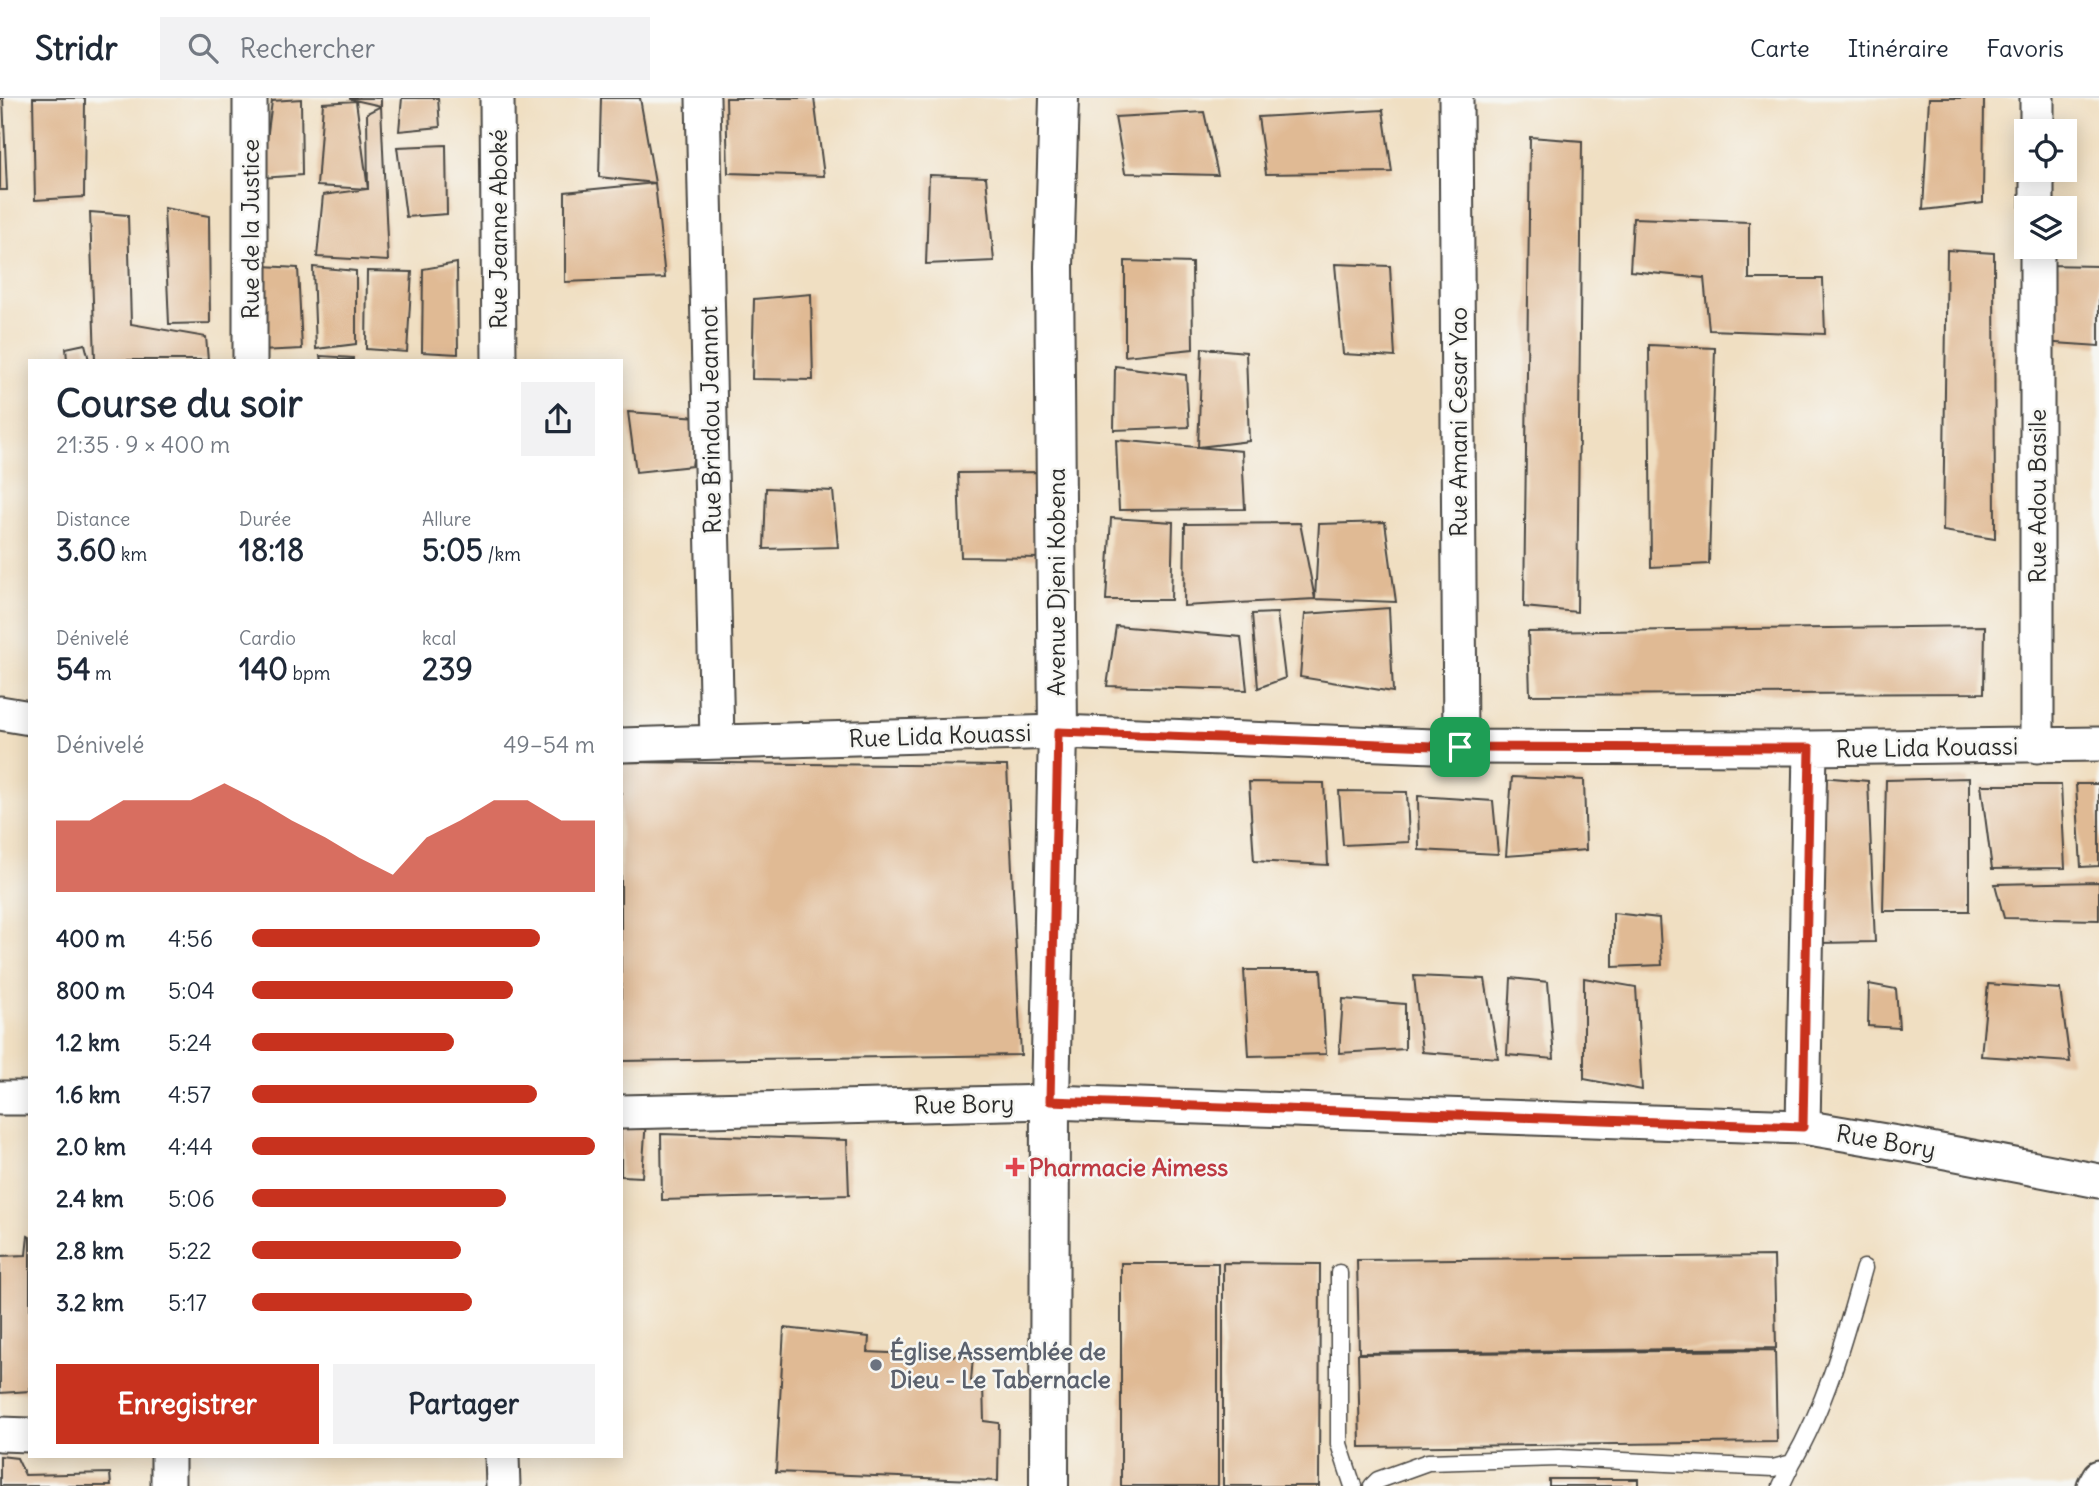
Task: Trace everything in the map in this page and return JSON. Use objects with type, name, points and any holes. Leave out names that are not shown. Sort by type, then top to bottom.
[{"type":"street","name":"Rue de la Justice","points":[[250,98],[250,359]]},
{"type":"street","name":"Rue Jeanne Aboké","points":[[497,98],[499,359]]},
{"type":"street","name":"Rue Brindou Jeannot","points":[[703,98],[717,742]]},
{"type":"street","name":"Avenue Djeni Kobena","points":[[1048,1486],[1050,1101],[1058,732],[1054,266],[1059,98]]},
{"type":"street","name":"Rue Amani Cesar Yao","points":[[1456,98],[1460,747]]},
{"type":"street","points":[[2036,98],[2036,119]]},
{"type":"street","name":"Rue Adou Basile","points":[[2036,259],[2036,746]]},
{"type":"street","points":[[0,713],[28,718]]},
{"type":"street","name":"Rue Lida Kouassi","points":[[623,745],[1058,732],[1460,747],[1810,748],[2099,744]]},
{"type":"street","points":[[1803,1127],[1810,748]]},
{"type":"street","points":[[0,1098],[28,1098]]},
{"type":"street","name":"Rue Bory","points":[[623,1112],[1050,1101],[1803,1127],[2099,1181]]},
{"type":"street","points":[[0,1434],[28,1435]]},
{"type":"street","points":[[168,1458],[168,1486]]},
{"type":"street","points":[[502,1458],[503,1486]]},
{"type":"street","points":[[2095,1486],[2099,1477]]},
{"type":"lane","points":[[1781,1486],[1804,1441],[1840,1353],[1864,1268]]},
{"type":"lane","points":[[1339,1273],[1339,1444],[1353,1486]]},
{"type":"lane","points":[[1372,1486],[1378,1480],[1428,1462],[1559,1458],[1773,1468],[1792,1463]]},
{"type":"building","points":[[0,98],[3,98],[7,190],[0,190]]},
{"type":"building","points":[[33,98],[85,98],[84,197],[35,200]]},
{"type":"building","points":[[381,98],[381,106],[350,99]]},
{"type":"building","points":[[402,98],[438,98],[440,127],[399,131]]},
{"type":"building","points":[[601,98],[640,98],[655,183],[599,177]]},
{"type":"building","points":[[726,98],[814,98],[824,176],[728,173]]},
{"type":"building","points":[[1929,98],[1984,98],[1983,203],[1923,210]]},
{"type":"building","points":[[301,99],[302,175],[262,178],[272,101]]},
{"type":"building","points":[[356,101],[368,189],[317,186],[323,103]]},
{"type":"building","points":[[381,106],[388,261],[317,257],[323,195],[368,189],[367,113]]},
{"type":"building","points":[[1383,110],[1392,172],[1266,174],[1258,117]]},
{"type":"building","points":[[1204,112],[1218,175],[1125,173],[1115,117]]},
{"type":"building","points":[[1530,137],[1582,141],[1577,612],[1524,607]]},
{"type":"building","points":[[446,145],[447,214],[406,217],[397,147]]},
{"type":"building","points":[[929,175],[986,177],[994,261],[926,264]]},
{"type":"building","points":[[655,183],[665,278],[565,282],[565,192]]},
{"type":"building","points":[[164,208],[209,216],[210,323],[169,324]]},
{"type":"building","points":[[90,212],[128,215],[131,324],[206,337],[208,359],[95,359]]},
{"type":"building","points":[[1633,218],[1749,222],[1749,279],[1823,279],[1825,334],[1709,330],[1704,278],[1630,271]]},
{"type":"building","points":[[1947,250],[1994,253],[1995,539],[1943,531]]},
{"type":"building","points":[[1125,261],[1192,263],[1193,349],[1125,356]]},
{"type":"building","points":[[457,263],[458,354],[422,352],[423,269]]},
{"type":"building","points":[[1335,264],[1390,266],[1395,357],[1343,354]]},
{"type":"building","points":[[2042,265],[2099,266],[2099,346],[2041,342]]},
{"type":"building","points":[[263,266],[298,268],[302,349],[260,351]]},
{"type":"building","points":[[313,267],[356,271],[356,344],[316,349]]},
{"type":"building","points":[[367,271],[412,272],[407,352],[366,349]]},
{"type":"building","points":[[811,294],[813,380],[752,379],[754,299]]},
{"type":"building","points":[[85,344],[89,359],[67,359],[66,348]]},
{"type":"building","points":[[1649,345],[1715,348],[1709,564],[1651,567]]},
{"type":"building","points":[[1202,348],[1246,352],[1249,441],[1198,447]]},
{"type":"building","points":[[320,356],[353,358],[353,359],[321,359]]},
{"type":"building","points":[[1115,366],[1186,375],[1189,427],[1114,430]]},
{"type":"building","points":[[628,412],[699,417],[692,466],[636,472]]},
{"type":"building","points":[[1116,440],[1242,451],[1245,509],[1119,510]]},
{"type":"building","points":[[1039,472],[1043,558],[961,557],[958,473]]},
{"type":"building","points":[[766,488],[833,491],[838,547],[764,549]]},
{"type":"building","points":[[1111,518],[1173,522],[1171,600],[1106,600]]},
{"type":"building","points":[[1385,522],[1396,602],[1315,599],[1319,524]]},
{"type":"building","points":[[1300,523],[1315,599],[1184,606],[1185,524]]},
{"type":"building","points":[[1389,608],[1393,692],[1300,677],[1305,614]]},
{"type":"building","points":[[1277,613],[1285,678],[1258,688],[1252,614]]},
{"type":"building","points":[[1116,626],[1241,637],[1247,690],[1107,686]]},
{"type":"building","points":[[1985,626],[1984,693],[1530,695],[1528,632]]},
{"type":"building","points":[[623,762],[1007,766],[1021,1055],[623,1061]]},
{"type":"building","points":[[1512,777],[1584,780],[1586,850],[1506,856]]},
{"type":"building","points":[[1820,777],[1868,781],[1875,942],[1818,943]]},
{"type":"building","points":[[1969,778],[1969,911],[1883,911],[1886,780]]},
{"type":"building","points":[[1249,782],[1324,783],[1328,865],[1254,861]]},
{"type":"building","points":[[2076,784],[2099,784],[2099,866],[2081,867]]},
{"type":"building","points":[[1981,785],[2061,785],[2065,868],[1992,869]]},
{"type":"building","points":[[1339,791],[1407,792],[1409,842],[1343,845]]},
{"type":"building","points":[[1418,796],[1493,801],[1498,854],[1419,850]]},
{"type":"building","points":[[2099,882],[2099,920],[2004,918],[1995,884]]},
{"type":"building","points":[[1613,913],[1659,918],[1662,965],[1613,967]]},
{"type":"building","points":[[1244,970],[1321,970],[1326,1054],[1249,1056]]},
{"type":"building","points":[[1414,976],[1485,979],[1498,1058],[1422,1052]]},
{"type":"building","points":[[1511,978],[1548,982],[1554,1059],[1507,1055]]},
{"type":"building","points":[[1584,978],[1636,987],[1642,1090],[1584,1079]]},
{"type":"building","points":[[1869,984],[1896,989],[1899,1028],[1868,1026]]},
{"type":"building","points":[[1988,984],[2060,989],[2070,1062],[1981,1056]]},
{"type":"building","points":[[1343,999],[1405,1004],[1405,1049],[1339,1053]]},
{"type":"building","points":[[623,1119],[646,1119],[642,1177],[623,1176]]},
{"type":"building","points":[[661,1134],[847,1140],[849,1195],[662,1200]]},
{"type":"building","points":[[28,1236],[28,1391],[0,1393],[0,1256],[26,1255]]},
{"type":"building","points":[[1774,1256],[1776,1348],[1359,1353],[1357,1260]]},
{"type":"building","points":[[1121,1263],[1218,1263],[1218,1486],[1121,1486]]},
{"type":"building","points":[[1223,1263],[1320,1264],[1319,1486],[1223,1486]]},
{"type":"building","points":[[784,1328],[869,1337],[868,1352],[973,1357],[971,1381],[983,1384],[984,1421],[999,1423],[998,1481],[776,1472]]},
{"type":"building","points":[[1775,1350],[1777,1442],[1360,1447],[1358,1354]]},
{"type":"building","points":[[0,1456],[17,1458],[25,1475],[110,1473],[111,1486],[0,1486]]},
{"type":"building","points":[[1549,1479],[1638,1479],[1638,1486],[1549,1486]]},
{"type":"place","name":"Pharmacie Aimess","points":[[1015,1167]]},
{"type":"place","name":"Église Assemblée de Dieu - Le Tabernacle","points":[[876,1365]]},
{"type":"route","points":[[1058,732],[1460,747],[1810,748],[1803,1127],[1050,1101],[1058,732]]}]
